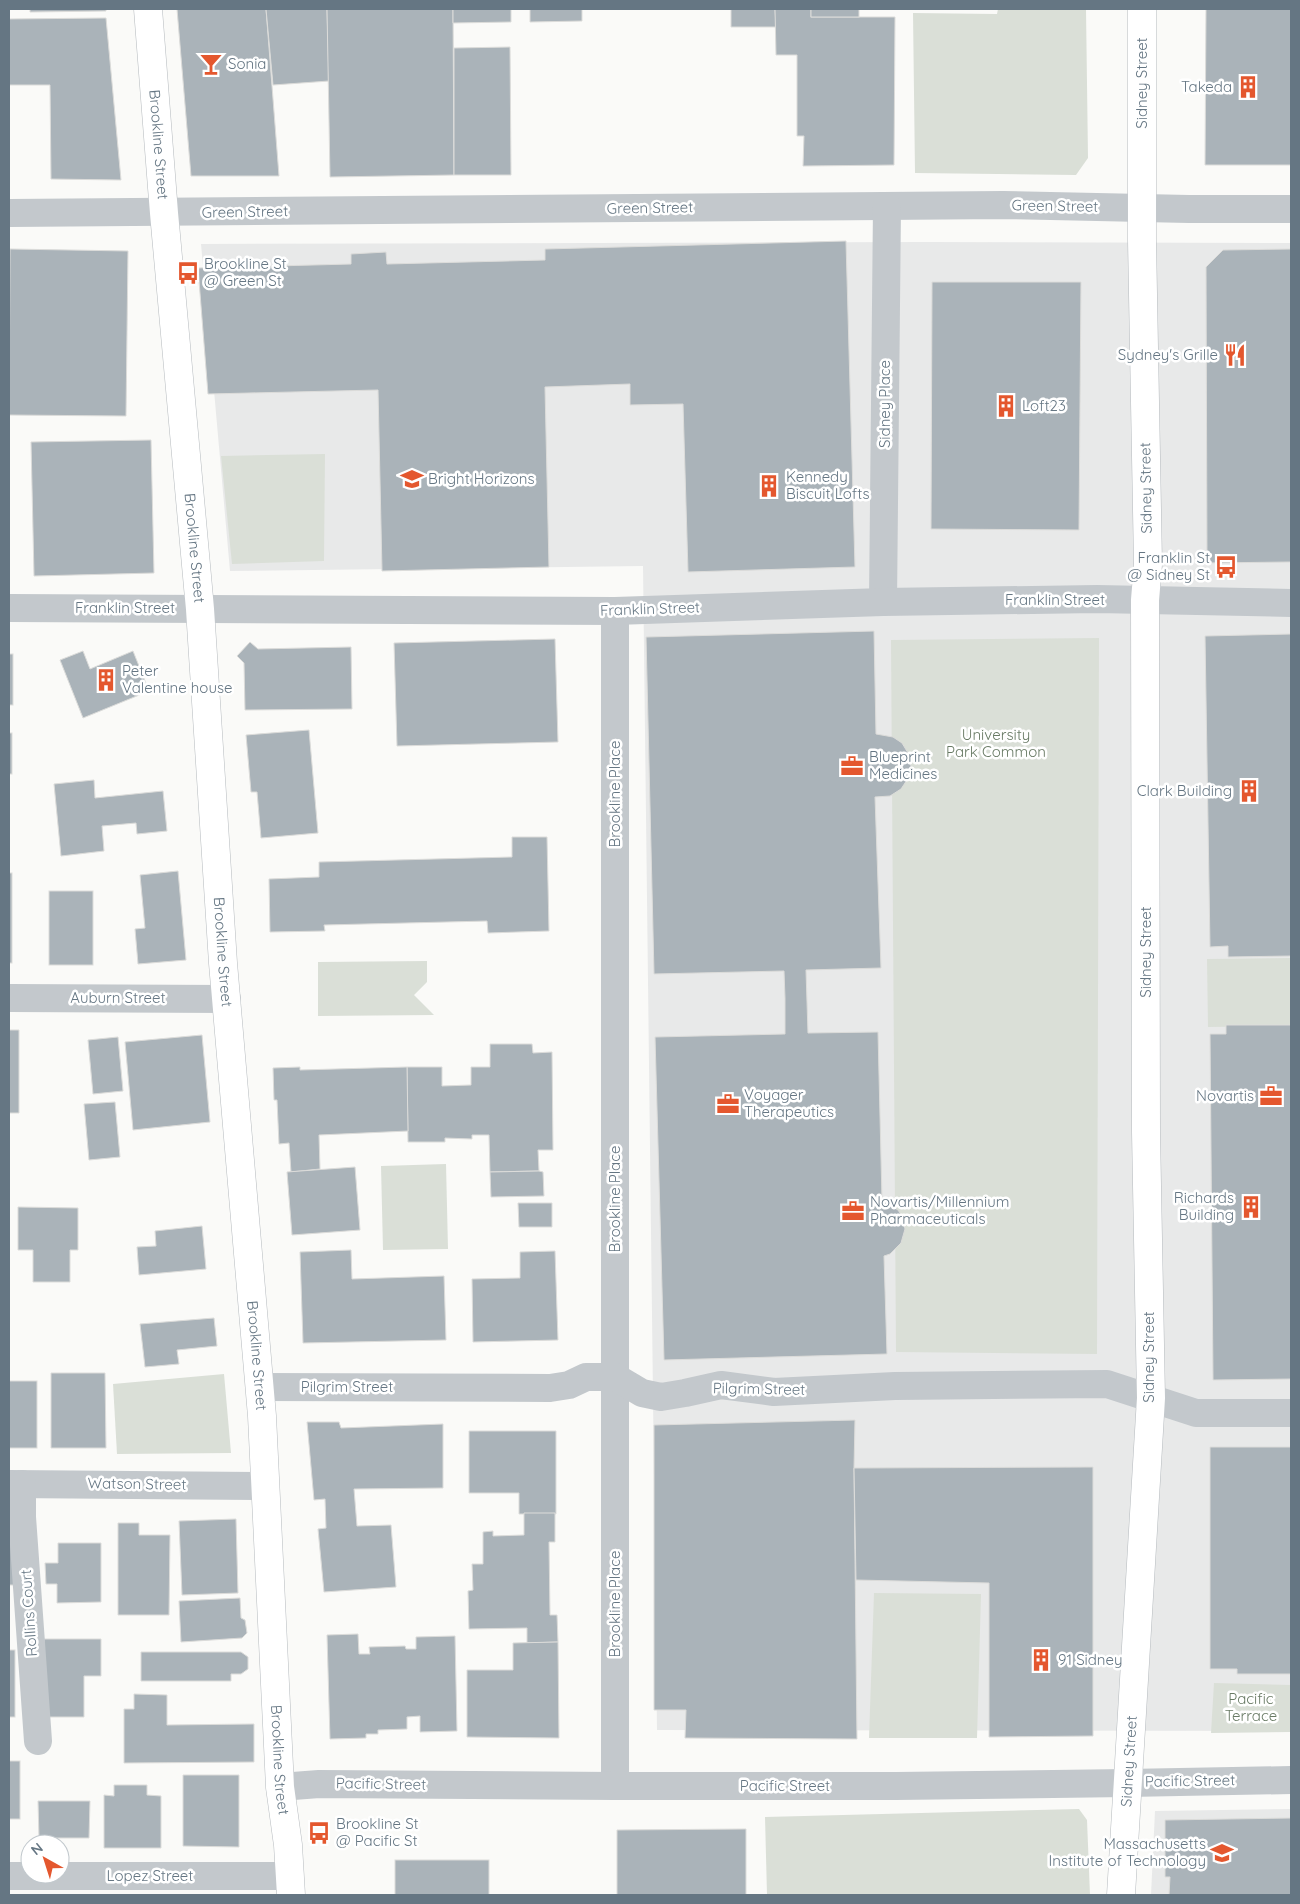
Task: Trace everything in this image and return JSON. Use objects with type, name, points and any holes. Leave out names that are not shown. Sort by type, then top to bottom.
[{"type":"main road","name":"Brookline Street","points":[[148,9],[164,213],[200,609],[223,962],[260,1387],[280,1787],[291,1886]]},
{"type":"main road","name":"Sidney Street","points":[[1120,1895],[1150,1398],[1146,1132],[1145,600],[1148,564],[1142,207],[1142,9]]},
{"type":"street","name":"Green Street","points":[[9,213],[1003,205],[1291,209]]},
{"type":"street","name":"Sidney Place","points":[[883,602],[886,206]]},
{"type":"street","name":"Franklin Street","points":[[9,608],[615,611],[883,602],[1145,600],[1291,603]]},
{"type":"street","name":"Brookline Place","points":[[615,611],[615,1786]]},
{"type":"street","name":"Auburn Street","points":[[9,998],[227,999]]},
{"type":"street","name":"Pilgrim Street","points":[[260,1387],[550,1388],[569,1385],[586,1377],[615,1377],[642,1393],[661,1396],[685,1394],[721,1385],[774,1392],[895,1386],[1107,1384],[1196,1413],[1291,1413]]},
{"type":"street","name":"Watson Street","points":[[15,1484],[265,1486]]},
{"type":"street","name":"Rollins Court","points":[[15,1484],[22,1517],[38,1741]]},
{"type":"street","name":"Pacific Street","points":[[280,1787],[320,1784],[896,1786],[1291,1780]]},
{"type":"street","name":"Lopez Street","points":[[9,1876],[291,1886]]},
{"type":"shaded area","points":[[1291,243],[1291,1731],[657,1730],[643,566],[230,571],[201,244]]},
{"type":"shaded area","name":"Massachusetts Institute of Technology","points":[[1291,1809],[1291,1895],[1151,1895],[1155,1811]]},
{"type":"green space","points":[[998,9],[1086,9],[1088,158],[1076,175],[915,173],[913,13],[997,14]]},
{"type":"green space","points":[[325,454],[324,561],[232,564],[221,456]]},
{"type":"green space","name":"University Park Common","points":[[1099,638],[1097,1354],[896,1352],[891,640]]},
{"type":"green space","points":[[1291,958],[1291,1026],[1208,1027],[1207,959]]},
{"type":"green space","points":[[427,961],[427,982],[414,995],[434,1015],[318,1016],[318,962]]},
{"type":"green space","points":[[446,1164],[448,1249],[383,1250],[381,1166]]},
{"type":"green space","points":[[224,1374],[231,1453],[117,1454],[113,1384]]},
{"type":"green space","points":[[874,1593],[981,1594],[977,1738],[869,1738]]},
{"type":"green space","name":"Pacific Terrace","points":[[1214,1683],[1291,1685],[1291,1732],[1211,1733]]},
{"type":"green space","points":[[1079,1809],[1087,1820],[1090,1895],[767,1895],[765,1817]]},
{"type":"building","points":[[30,9],[106,9],[106,11],[30,12]]},
{"type":"building","points":[[177,9],[266,9],[279,176],[191,176]]},
{"type":"building","points":[[266,9],[327,9],[329,81],[273,85]]},
{"type":"building","points":[[327,9],[453,9],[454,175],[330,177]]},
{"type":"building","points":[[453,9],[511,9],[511,22],[453,23]]},
{"type":"building","points":[[530,9],[582,9],[582,21],[530,22]]},
{"type":"building","points":[[731,9],[775,9],[776,27],[731,27]]},
{"type":"building","points":[[775,9],[811,9],[811,17],[895,17],[894,165],[803,166],[804,136],[797,136],[797,55],[776,55]]},
{"type":"building","points":[[811,9],[859,9],[859,17],[811,17]]},
{"type":"building","name":"Takeda","points":[[1206,9],[1291,9],[1291,165],[1205,165]]},
{"type":"building","points":[[106,18],[121,180],[51,179],[50,85],[9,85],[9,19]]},
{"type":"building","points":[[510,47],[511,175],[454,175],[454,48]]},
{"type":"building","name":"Kennedy Biscuit Lofts","points":[[846,241],[855,567],[688,572],[683,404],[630,405],[630,384],[545,387],[549,567],[382,571],[378,390],[208,394],[198,268],[351,264],[351,254],[386,252],[387,264],[545,260],[545,249]]},
{"type":"building","points":[[10,249],[128,251],[126,416],[9,415]]},
{"type":"building","points":[[1291,249],[1291,562],[1207,563],[1206,267],[1223,250]]},
{"type":"building","name":"Loft23","points":[[932,282],[1081,282],[1079,530],[931,529]]},
{"type":"building","points":[[151,440],[154,573],[34,576],[31,442]]},
{"type":"building","points":[[874,631],[876,734],[893,737],[902,743],[908,753],[911,766],[909,777],[901,789],[890,796],[875,797],[881,968],[806,970],[808,1033],[878,1032],[882,1200],[898,1210],[902,1216],[905,1229],[901,1243],[890,1254],[884,1256],[887,1354],[664,1360],[655,1037],[785,1034],[785,998],[784,971],[654,974],[646,637]]},
{"type":"building","name":"Clark Building","points":[[1291,634],[1291,956],[1228,957],[1228,946],[1210,947],[1205,636]]},
{"type":"building","points":[[555,639],[558,742],[397,746],[394,643]]},
{"type":"building","points":[[250,642],[258,649],[351,647],[352,709],[245,710],[244,663],[237,656]]},
{"type":"building","name":"Peter Valentine house","points":[[83,651],[90,669],[133,651],[149,691],[83,718],[60,660]]},
{"type":"building","points":[[9,654],[13,654],[13,705],[9,705]]},
{"type":"building","points":[[309,730],[318,833],[261,838],[257,792],[251,792],[246,735]]},
{"type":"building","points":[[9,733],[12,733],[12,774],[9,774]]},
{"type":"building","points":[[94,780],[95,798],[163,791],[167,831],[137,834],[136,823],[102,826],[104,851],[61,856],[54,784]]},
{"type":"building","points":[[512,837],[547,837],[549,931],[488,933],[487,921],[324,925],[325,931],[270,932],[269,879],[319,877],[319,862],[512,857]]},
{"type":"building","points":[[178,871],[186,960],[138,964],[135,929],[145,928],[140,875]]},
{"type":"building","points":[[9,873],[12,873],[12,963],[9,963]]},
{"type":"building","points":[[49,891],[93,891],[93,965],[49,965]]},
{"type":"building","name":"Richards Building","points":[[1226,1025],[1291,1025],[1291,1379],[1213,1380],[1210,1034],[1226,1034]]},
{"type":"building","points":[[9,1030],[19,1030],[19,1113],[9,1113]]},
{"type":"building","points":[[202,1035],[210,1122],[133,1130],[125,1042]]},
{"type":"building","points":[[118,1037],[123,1091],[93,1094],[88,1040]]},
{"type":"building","points":[[490,1044],[532,1044],[533,1053],[552,1052],[553,1150],[538,1150],[539,1171],[490,1172],[489,1135],[472,1135],[472,1139],[445,1138],[445,1142],[408,1142],[407,1067],[442,1067],[442,1086],[471,1085],[471,1067],[490,1067]]},
{"type":"building","points":[[300,1067],[300,1070],[407,1067],[408,1131],[319,1135],[320,1169],[291,1172],[289,1143],[279,1144],[277,1100],[274,1100],[273,1068]]},
{"type":"building","points":[[115,1102],[120,1157],[89,1160],[84,1104]]},
{"type":"building","points":[[355,1167],[360,1230],[292,1235],[287,1172]]},
{"type":"building","points":[[490,1172],[543,1172],[544,1196],[491,1197]]},
{"type":"building","points":[[518,1203],[552,1203],[552,1227],[519,1227]]},
{"type":"building","points":[[18,1207],[78,1208],[78,1250],[70,1250],[70,1282],[33,1282],[33,1250],[18,1250]]},
{"type":"building","points":[[202,1226],[206,1269],[139,1275],[137,1247],[156,1246],[155,1231]]},
{"type":"building","points":[[351,1250],[352,1279],[444,1276],[446,1340],[303,1343],[300,1252]]},
{"type":"building","points":[[555,1251],[558,1340],[473,1342],[472,1279],[520,1278],[520,1252]]},
{"type":"building","points":[[214,1318],[217,1346],[177,1350],[179,1364],[145,1367],[140,1324]]},
{"type":"building","points":[[51,1373],[105,1373],[106,1448],[51,1448]]},
{"type":"building","points":[[9,1381],[37,1381],[37,1448],[9,1448]]},
{"type":"building","points":[[855,1420],[857,1739],[685,1738],[686,1710],[654,1710],[654,1425]]},
{"type":"building","points":[[307,1422],[339,1422],[341,1428],[443,1424],[443,1488],[354,1489],[357,1526],[391,1525],[396,1587],[324,1592],[318,1529],[326,1528],[325,1499],[314,1500]]},
{"type":"building","points":[[469,1431],[556,1431],[556,1514],[519,1514],[519,1493],[469,1493]]},
{"type":"building","points":[[1210,1447],[1291,1447],[1291,1674],[1237,1674],[1237,1669],[1210,1669]]},
{"type":"building","name":"91 Sidney","points":[[1093,1467],[1093,1736],[989,1737],[989,1583],[856,1580],[854,1468]]},
{"type":"building","points":[[524,1513],[555,1513],[555,1542],[549,1542],[550,1615],[557,1615],[558,1642],[527,1643],[527,1628],[469,1629],[468,1591],[473,1590],[472,1564],[483,1564],[483,1532],[493,1531],[493,1536],[524,1535]]},
{"type":"building","points":[[236,1519],[238,1593],[182,1595],[179,1521]]},
{"type":"building","points":[[118,1523],[139,1523],[139,1535],[170,1535],[169,1615],[118,1615]]},
{"type":"building","points":[[9,1537],[19,1537],[19,1585],[9,1585]]},
{"type":"building","points":[[58,1543],[101,1543],[101,1602],[57,1603],[57,1584],[46,1584],[45,1563],[58,1563]]},
{"type":"building","points":[[240,1598],[241,1618],[245,1620],[247,1633],[242,1638],[181,1642],[179,1601]]},
{"type":"building","points":[[358,1634],[359,1654],[370,1654],[369,1647],[405,1646],[406,1649],[416,1649],[416,1637],[455,1636],[457,1731],[420,1732],[420,1716],[407,1717],[407,1729],[378,1730],[378,1734],[366,1734],[366,1738],[330,1739],[327,1635]]},
{"type":"building","points":[[44,1639],[101,1639],[101,1676],[84,1676],[84,1717],[44,1717]]},
{"type":"building","points":[[558,1642],[559,1738],[467,1737],[467,1670],[513,1670],[513,1643]]},
{"type":"building","points":[[9,1650],[15,1650],[15,1717],[9,1717]]},
{"type":"building","points":[[141,1652],[241,1652],[248,1657],[248,1669],[241,1674],[231,1674],[231,1681],[141,1681]]},
{"type":"building","points":[[134,1694],[167,1695],[167,1725],[254,1724],[254,1762],[124,1763],[124,1709],[134,1709]]},
{"type":"building","points":[[9,1761],[20,1761],[20,1819],[9,1819]]},
{"type":"building","points":[[183,1775],[239,1775],[239,1847],[183,1846]]},
{"type":"building","points":[[114,1785],[147,1785],[147,1795],[161,1796],[161,1848],[104,1848],[104,1795],[114,1796]]},
{"type":"building","points":[[38,1801],[90,1801],[89,1838],[70,1838],[70,1834],[39,1834]]},
{"type":"building","name":"Massachusetts Institute of Technology","points":[[1291,1818],[1291,1895],[1169,1895],[1170,1877],[1165,1877],[1165,1820]]},
{"type":"building","points":[[746,1829],[746,1895],[617,1895],[617,1830]]},
{"type":"building","points":[[395,1860],[489,1860],[489,1895],[395,1895]]},
{"type":"place","name":"Sonia","points":[[211,64]]},
{"type":"place","name":"Takeda","points":[[1248,87]]},
{"type":"place","name":"Brookline St @ Green St","points":[[188,273]]},
{"type":"place","name":"Sydney's Grille","points":[[1235,355]]},
{"type":"place","name":"Loft23","points":[[1006,406]]},
{"type":"place","name":"Bright Horizons","points":[[412,479]]},
{"type":"place","name":"Kennedy Biscuit Lofts","points":[[769,486]]},
{"type":"place","name":"Franklin St @ Sidney St","points":[[1226,567]]},
{"type":"place","name":"Peter Valentine house","points":[[106,680]]},
{"type":"place","name":"Blueprint Medicines","points":[[852,766]]},
{"type":"place","name":"Clark Building","points":[[1249,791]]},
{"type":"place","name":"Novartis","points":[[1271,1096]]},
{"type":"place","name":"Voyager Therapeutics","points":[[728,1104]]},
{"type":"place","name":"Richards Building","points":[[1251,1207]]},
{"type":"place","name":"Novartis/Millennium Pharmaceuticals","points":[[853,1211]]},
{"type":"place","name":"91 Sidney","points":[[1041,1660]]},
{"type":"place","name":"Brookline St @ Pacific St","points":[[319,1833]]},
{"type":"place","name":"Massachusetts Institute of Technology","points":[[1222,1853]]}]
